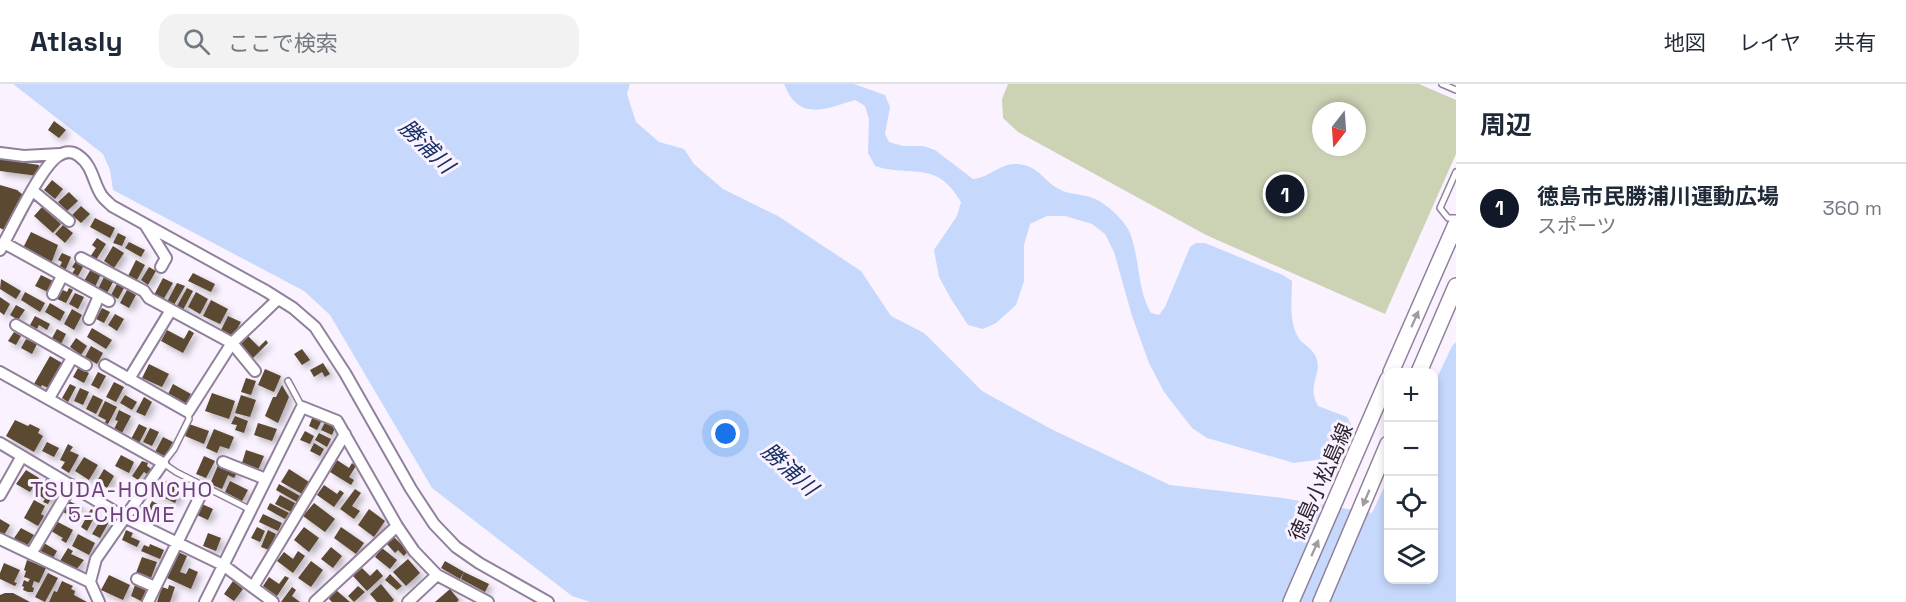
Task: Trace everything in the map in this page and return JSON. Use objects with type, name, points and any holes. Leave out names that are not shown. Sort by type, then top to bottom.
[{"type":"main road","points":[[1393,368],[1456,224]]},
{"type":"main road","points":[[1421,368],[1456,286]]},
{"type":"main road","name":"徳島小松島線","points":[[1291,602],[1384,390]]},
{"type":"main road","points":[[1321,602],[1384,456]]},
{"type":"street","points":[[0,153],[24,156],[69,152],[77,154],[85,161],[102,196],[112,206],[278,299],[315,327],[345,373],[411,489],[434,524],[456,547],[478,563],[548,602]]},
{"type":"street","points":[[60,154],[33,191],[2,247],[104,299],[88,320]]},
{"type":"street","points":[[33,191],[69,221]]},
{"type":"street","points":[[146,225],[166,258],[161,267]]},
{"type":"street","points":[[81,258],[144,291],[149,298],[232,343],[255,371]]},
{"type":"street","points":[[53,294],[62,276]]},
{"type":"street","points":[[105,365],[188,412],[232,343],[278,299]]},
{"type":"street","points":[[129,379],[171,310]]},
{"type":"street","points":[[16,325],[86,365]]},
{"type":"street","points":[[49,398],[72,358]]},
{"type":"street","points":[[0,372],[163,463],[96,560],[90,582],[99,602]]},
{"type":"street","points":[[205,602],[302,407],[337,421],[397,526],[414,551],[437,575],[480,600]]},
{"type":"street","points":[[253,586],[345,434]]},
{"type":"street","points":[[0,443],[124,517],[223,566],[273,602]]},
{"type":"street","points":[[0,495],[22,456]]},
{"type":"street","points":[[223,462],[266,479]]},
{"type":"street","points":[[31,554],[72,485]]},
{"type":"street","points":[[148,602],[204,486]]},
{"type":"street","points":[[315,602],[397,526]]},
{"type":"street","points":[[0,539],[90,582]]},
{"type":"street","points":[[408,602],[437,575]]},
{"type":"street","points":[[137,579],[155,587]]},
{"type":"lane","points":[[1442,84],[1456,90]]},
{"type":"lane","points":[[1456,172],[1440,208],[1448,218],[1456,218]]},
{"type":"lane","points":[[288,381],[302,407]]},
{"type":"lane","points":[[188,412],[189,419],[174,449],[163,463],[251,510]]},
{"type":"green space","points":[[1008,84],[1419,84],[1456,100],[1456,154],[1385,314],[1206,235],[1018,132],[1003,118],[1002,99]]},
{"type":"water","name":"勝浦川","points":[[13,84],[630,84],[627,94],[636,122],[659,142],[684,149],[694,164],[723,189],[778,216],[861,271],[891,316],[924,333],[982,391],[1053,430],[1170,485],[1283,498],[1372,513],[1384,488],[1384,584],[1438,584],[1438,376],[1456,342],[1456,602],[590,602],[572,596],[432,488],[330,315],[304,291],[113,190],[110,170],[103,154]]},
{"type":"water","points":[[784,84],[854,84],[885,95],[890,107],[885,134],[889,142],[903,146],[923,146],[935,150],[973,179],[1010,164],[1024,165],[1035,170],[1062,191],[1090,197],[1101,202],[1118,217],[1130,233],[1143,294],[1151,313],[1159,315],[1165,307],[1190,247],[1196,243],[1205,243],[1283,275],[1292,281],[1292,311],[1296,333],[1315,354],[1318,363],[1314,386],[1315,399],[1318,406],[1347,417],[1352,426],[1346,445],[1324,459],[1294,463],[1207,438],[1192,428],[1164,392],[1149,363],[1132,316],[1114,252],[1105,234],[1092,224],[1065,216],[1047,216],[1030,224],[1024,245],[1024,281],[1016,305],[996,323],[983,329],[968,325],[939,277],[934,250],[957,216],[961,202],[952,189],[942,180],[923,172],[875,166],[868,153],[869,119],[865,106],[855,100],[823,109],[805,108],[797,104],[790,96]]},
{"type":"building","points":[[54,121],[66,130],[59,138],[48,130]]},
{"type":"building","points":[[0,159],[39,165],[38,176],[0,171]]},
{"type":"building","points":[[52,180],[63,189],[55,199],[44,190]]},
{"type":"building","points":[[0,185],[17,190],[23,195],[4,230],[0,228]]},
{"type":"building","points":[[69,192],[78,201],[67,211],[58,202]]},
{"type":"building","points":[[81,206],[90,214],[81,223],[72,215]]},
{"type":"building","points":[[42,207],[61,224],[53,233],[34,216]]},
{"type":"building","points":[[95,218],[115,228],[110,238],[90,227]]},
{"type":"building","points":[[63,225],[73,233],[65,243],[55,234]]},
{"type":"building","points":[[31,232],[58,245],[51,264],[23,248]]},
{"type":"building","points":[[118,233],[126,237],[122,246],[113,243]]},
{"type":"building","points":[[97,238],[106,244],[96,260],[90,257],[96,248],[92,245]]},
{"type":"building","points":[[129,242],[145,250],[141,257],[125,248]]},
{"type":"building","points":[[113,246],[124,253],[114,268],[104,261]]},
{"type":"building","points":[[62,253],[71,257],[65,271],[59,268],[62,262],[58,260]]},
{"type":"building","points":[[136,260],[145,265],[137,280],[128,276]]},
{"type":"building","points":[[76,261],[84,265],[77,278],[71,275]]},
{"type":"building","points":[[149,267],[156,271],[148,285],[141,280]]},
{"type":"building","points":[[91,269],[101,274],[95,287],[84,281]]},
{"type":"building","points":[[193,273],[215,284],[211,292],[188,281]]},
{"type":"building","points":[[41,275],[53,281],[48,292],[35,286]]},
{"type":"building","points":[[104,277],[113,282],[107,293],[98,289]]},
{"type":"building","points":[[163,278],[173,283],[163,300],[154,295]]},
{"type":"building","points":[[1,279],[21,291],[16,299],[0,289]]},
{"type":"building","points":[[177,283],[185,286],[174,305],[167,302]]},
{"type":"building","points":[[117,284],[124,288],[118,299],[111,295]]},
{"type":"building","points":[[69,288],[73,290],[66,303],[57,299],[63,290],[67,292]]},
{"type":"building","points":[[187,288],[193,291],[183,310],[177,306]]},
{"type":"building","points":[[127,290],[136,295],[129,308],[120,303]]},
{"type":"building","points":[[25,292],[45,303],[40,312],[21,300]]},
{"type":"building","points":[[196,292],[208,299],[200,314],[188,307]]},
{"type":"building","points":[[75,293],[84,297],[78,309],[69,304]]},
{"type":"building","points":[[0,297],[10,304],[4,315],[0,312]]},
{"type":"building","points":[[211,300],[228,309],[220,324],[203,316]]},
{"type":"building","points":[[50,303],[65,312],[60,321],[45,312]]},
{"type":"building","points":[[16,305],[25,310],[18,320],[10,315]]},
{"type":"building","points":[[102,308],[110,312],[104,323],[96,319]]},
{"type":"building","points":[[72,309],[82,315],[74,330],[64,324]]},
{"type":"building","points":[[115,314],[124,319],[117,331],[108,325]]},
{"type":"building","points":[[35,316],[50,324],[47,330],[39,325],[37,329],[30,325]]},
{"type":"building","points":[[228,316],[241,322],[233,336],[221,330]]},
{"type":"building","points":[[92,328],[112,340],[106,349],[87,337]]},
{"type":"building","points":[[57,329],[66,334],[61,344],[51,340]]},
{"type":"building","points":[[167,330],[184,339],[189,330],[194,333],[183,353],[161,341]]},
{"type":"building","points":[[14,332],[21,336],[16,345],[8,341]]},
{"type":"building","points":[[248,336],[259,347],[266,340],[268,343],[253,358],[240,345]]},
{"type":"building","points":[[76,338],[87,346],[81,355],[70,347]]},
{"type":"building","points":[[26,339],[37,344],[32,354],[21,348]]},
{"type":"building","points":[[91,346],[103,353],[97,364],[85,357]]},
{"type":"building","points":[[302,349],[310,360],[302,365],[294,354]]},
{"type":"building","points":[[50,356],[62,363],[48,388],[42,385],[41,387],[34,384]]},
{"type":"building","points":[[323,363],[330,374],[325,377],[322,372],[314,377],[310,370]]},
{"type":"building","points":[[149,364],[169,374],[162,387],[142,378]]},
{"type":"building","points":[[78,368],[89,373],[84,383],[73,377]]},
{"type":"building","points":[[265,369],[281,376],[274,392],[258,385]]},
{"type":"building","points":[[98,372],[106,376],[99,389],[91,385]]},
{"type":"building","points":[[246,378],[256,381],[251,395],[241,392]]},
{"type":"building","points":[[114,382],[124,387],[116,402],[106,397]]},
{"type":"building","points":[[70,384],[76,387],[68,402],[62,398]]},
{"type":"building","points":[[173,384],[191,394],[186,404],[168,394]]},
{"type":"building","points":[[282,385],[289,397],[278,423],[265,416],[273,397],[276,397]]},
{"type":"building","points":[[80,388],[89,392],[83,405],[74,401]]},
{"type":"building","points":[[212,393],[235,401],[229,419],[205,411]]},
{"type":"building","points":[[93,395],[103,400],[96,414],[86,409]]},
{"type":"building","points":[[125,395],[137,402],[132,410],[120,403]]},
{"type":"building","points":[[241,395],[256,400],[250,417],[235,413]]},
{"type":"building","points":[[144,397],[152,402],[145,416],[136,412]]},
{"type":"building","points":[[105,401],[117,407],[108,424],[105,423],[106,420],[98,416]]},
{"type":"building","points":[[119,410],[131,416],[122,433],[114,429],[118,421],[115,420]]},
{"type":"building","points":[[235,416],[248,421],[244,433],[235,430],[237,425],[231,424]]},
{"type":"building","points":[[313,416],[322,420],[317,430],[309,426]]},
{"type":"building","points":[[15,420],[40,429],[38,433],[43,436],[34,452],[6,436]]},
{"type":"building","points":[[325,422],[335,428],[332,435],[321,430]]},
{"type":"building","points":[[258,423],[277,429],[272,441],[254,435]]},
{"type":"building","points":[[139,424],[147,428],[139,443],[131,439]]},
{"type":"building","points":[[189,424],[209,431],[204,444],[185,436]]},
{"type":"building","points":[[150,428],[159,432],[152,446],[143,442]]},
{"type":"building","points":[[214,429],[234,437],[229,449],[220,446],[217,453],[206,448]]},
{"type":"building","points":[[305,431],[314,436],[310,444],[300,440]]},
{"type":"building","points":[[319,433],[331,439],[327,447],[315,440]]},
{"type":"building","points":[[163,437],[173,442],[165,456],[155,452]]},
{"type":"building","points":[[47,442],[59,448],[54,457],[42,451]]},
{"type":"building","points":[[314,443],[324,449],[320,456],[310,451]]},
{"type":"building","points":[[68,444],[73,447],[70,451],[79,455],[69,473],[61,468],[65,462],[60,460]]},
{"type":"building","points":[[246,450],[264,456],[258,470],[242,463]]},
{"type":"building","points":[[121,455],[134,462],[129,473],[115,466]]},
{"type":"building","points":[[204,456],[215,461],[206,478],[196,474]]},
{"type":"building","points":[[84,457],[98,465],[89,480],[75,471]]},
{"type":"building","points":[[337,460],[349,468],[352,463],[356,466],[349,477],[354,480],[351,485],[330,472]]},
{"type":"building","points":[[142,461],[148,463],[147,466],[151,469],[147,474],[144,472],[138,480],[132,476]]},
{"type":"building","points":[[219,463],[238,471],[234,478],[228,475],[222,489],[210,484]]},
{"type":"building","points":[[104,469],[114,476],[107,488],[97,481]]},
{"type":"building","points":[[289,469],[309,482],[302,494],[281,482]]},
{"type":"building","points":[[26,470],[39,478],[30,492],[16,484]]},
{"type":"building","points":[[159,478],[182,489],[175,503],[152,492]]},
{"type":"building","points":[[46,479],[58,486],[48,504],[43,502],[45,499],[37,494]]},
{"type":"building","points":[[230,481],[248,490],[242,501],[225,492]]},
{"type":"building","points":[[279,484],[300,496],[297,502],[276,490]]},
{"type":"building","points":[[324,485],[337,494],[340,490],[344,493],[334,507],[317,495]]},
{"type":"building","points":[[355,489],[361,493],[352,506],[360,511],[354,519],[340,509]]},
{"type":"building","points":[[280,495],[295,503],[291,512],[275,504]]},
{"type":"building","points":[[34,500],[45,506],[41,514],[44,516],[38,526],[24,518]]},
{"type":"building","points":[[67,500],[83,508],[77,519],[61,511]]},
{"type":"building","points":[[152,501],[161,506],[153,523],[136,515],[140,506],[148,509]]},
{"type":"building","points":[[270,503],[289,513],[285,519],[267,509]]},
{"type":"building","points":[[314,503],[335,519],[325,532],[303,516]]},
{"type":"building","points":[[202,504],[213,509],[208,520],[197,515]]},
{"type":"building","points":[[91,509],[97,512],[87,531],[81,527]]},
{"type":"building","points":[[369,509],[385,521],[374,537],[358,525]]},
{"type":"building","points":[[263,514],[282,523],[278,531],[259,522]]},
{"type":"building","points":[[103,516],[110,520],[100,538],[92,534]]},
{"type":"building","points":[[0,519],[10,525],[3,537],[0,536]]},
{"type":"building","points":[[56,521],[73,530],[66,543],[61,540],[63,538],[51,531]]},
{"type":"building","points":[[257,527],[265,531],[260,542],[251,538]]},
{"type":"building","points":[[304,527],[319,538],[309,552],[294,540]]},
{"type":"building","points":[[341,527],[364,543],[356,554],[334,538]]},
{"type":"building","points":[[21,528],[34,535],[27,546],[21,542],[19,545],[12,541]]},
{"type":"building","points":[[126,530],[133,533],[131,537],[140,541],[137,547],[122,540]]},
{"type":"building","points":[[268,530],[276,534],[269,550],[261,547]]},
{"type":"building","points":[[208,533],[221,538],[216,551],[203,546]]},
{"type":"building","points":[[78,534],[95,543],[89,555],[72,546]]},
{"type":"building","points":[[393,536],[408,551],[404,556],[398,550],[395,553],[386,543]]},
{"type":"building","points":[[44,543],[57,551],[53,558],[39,550]]},
{"type":"building","points":[[150,544],[164,550],[160,559],[141,551],[144,545],[149,547]]},
{"type":"building","points":[[331,547],[342,556],[333,568],[321,559]]},
{"type":"building","points":[[68,548],[73,551],[71,554],[84,560],[76,570],[60,561]]},
{"type":"building","points":[[382,548],[397,560],[390,569],[375,557]]},
{"type":"building","points":[[298,551],[305,556],[293,573],[277,561],[284,552],[293,559]]},
{"type":"building","points":[[178,552],[187,556],[180,572],[186,574],[189,568],[198,572],[191,589],[167,578]]},
{"type":"building","points":[[142,557],[157,562],[151,578],[136,573]]},
{"type":"building","points":[[408,559],[420,573],[406,586],[393,572]]},
{"type":"building","points":[[27,560],[46,568],[39,583],[34,581],[33,592],[23,590],[22,586],[24,580],[28,582],[30,579],[24,577]]},
{"type":"building","points":[[311,561],[323,570],[311,587],[298,578]]},
{"type":"building","points":[[445,561],[464,572],[460,579],[441,568]]},
{"type":"building","points":[[4,563],[20,570],[14,582],[17,583],[15,586],[0,579]]},
{"type":"building","points":[[362,568],[370,576],[377,569],[383,576],[367,591],[353,576]]},
{"type":"building","points":[[464,572],[489,584],[485,592],[461,579]]},
{"type":"building","points":[[48,573],[58,578],[45,602],[35,597]]},
{"type":"building","points":[[390,574],[402,586],[397,590],[385,580]]},
{"type":"building","points":[[109,575],[130,585],[123,600],[101,590]]},
{"type":"building","points":[[285,576],[289,578],[277,596],[263,586],[269,577],[279,584]]},
{"type":"building","points":[[62,581],[73,586],[71,589],[75,591],[74,595],[87,602],[49,602]]},
{"type":"building","points":[[233,581],[243,589],[234,601],[224,594]]},
{"type":"building","points":[[381,584],[394,600],[392,602],[377,602],[370,594]]},
{"type":"building","points":[[135,585],[146,590],[141,601],[131,596]]},
{"type":"building","points":[[169,585],[175,587],[170,602],[157,602],[162,587],[168,589]]},
{"type":"building","points":[[358,586],[365,592],[354,602],[348,596]]},
{"type":"building","points":[[292,587],[296,590],[292,596],[300,602],[281,602]]},
{"type":"building","points":[[450,589],[459,600],[457,602],[435,602]]},
{"type":"building","points":[[336,590],[350,602],[332,602],[329,599]]},
{"type":"building","points":[[13,593],[30,602],[0,602],[0,595]]},
{"type":"place","name":"徳島市民勝浦川運動広場","points":[[1285,194]]},
{"type":"district","name":"TSUDA-HONCHO 5-CHOME","points":[[122,502]]}]
